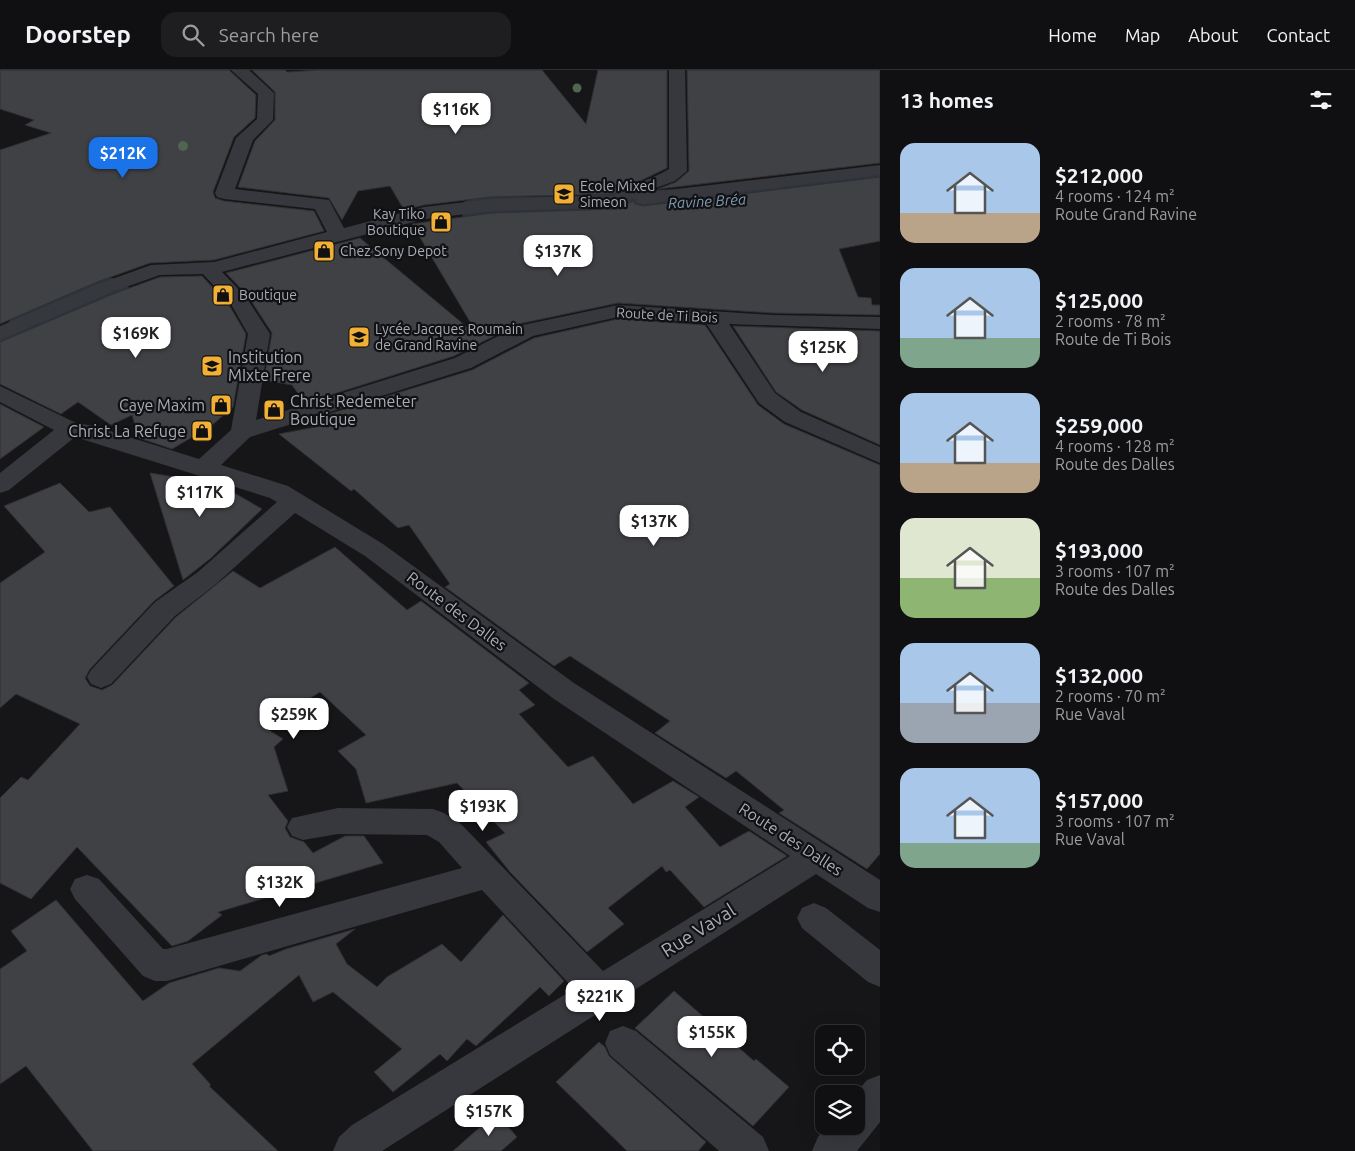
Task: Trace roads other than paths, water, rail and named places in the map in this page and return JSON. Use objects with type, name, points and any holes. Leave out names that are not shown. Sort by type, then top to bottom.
[{"type":"street","points":[[239,70],[266,93],[265,120],[245,138],[224,193],[322,204],[338,236]]},
{"type":"street","points":[[618,201],[635,189],[669,177],[678,171],[676,70]]},
{"type":"street","points":[[0,334],[105,288],[158,269],[214,268],[424,213],[491,205],[618,201],[880,170]]},
{"type":"street","points":[[206,467],[242,432],[259,334],[239,301],[213,275],[211,271],[214,268]]},
{"type":"street","name":"Route de Ti Bois","points":[[242,432],[463,363],[526,331],[618,311],[773,321],[880,323]]},
{"type":"street","points":[[713,317],[767,398],[793,417],[880,456]]},
{"type":"street","name":"Route des Dalles","points":[[0,393],[70,429],[86,431],[206,467],[279,492],[294,500],[374,550],[564,691],[880,898]]},
{"type":"street","points":[[0,485],[70,429]]},
{"type":"street","points":[[101,677],[165,609],[207,578],[294,500]]},
{"type":"street","points":[[303,827],[338,821],[432,822],[450,833],[600,992]]},
{"type":"street","name":"Rue Vaval","points":[[353,1151],[366,1139],[817,856]]},
{"type":"street","points":[[87,889],[155,964],[167,965],[489,874]]},
{"type":"street","points":[[814,918],[880,971]]},
{"type":"street","points":[[624,1044],[749,1151]]},
{"type":"street","points":[[865,1111],[880,1093]]},
{"type":"street","points":[[832,1151],[845,1135]]},
{"type":"waterway","name":"Ravine Bréa","points":[[480,210],[576,209],[629,203],[732,202],[880,179]]},
{"type":"waterway","name":"Ravine Bréa","points":[[0,369],[35,320],[108,291]]},
{"type":"place","name":"Ecole Mixed Simeon","points":[[564,194]]},
{"type":"place","name":"Kay Tiko Boutique","points":[[441,222]]},
{"type":"place","name":"Chez Sony Depot","points":[[324,251]]},
{"type":"place","name":"Boutique","points":[[223,295]]},
{"type":"place","name":"Lycée Jacques Roumain de Grand Ravine","points":[[359,337]]},
{"type":"place","name":"Institution MIxte Frere","points":[[212,366]]},
{"type":"place","name":"Caye Maxim","points":[[221,405]]},
{"type":"place","name":"Christ Redemeter Boutique","points":[[274,410]]},
{"type":"place","name":"Christ La Refuge","points":[[202,431]]}]
